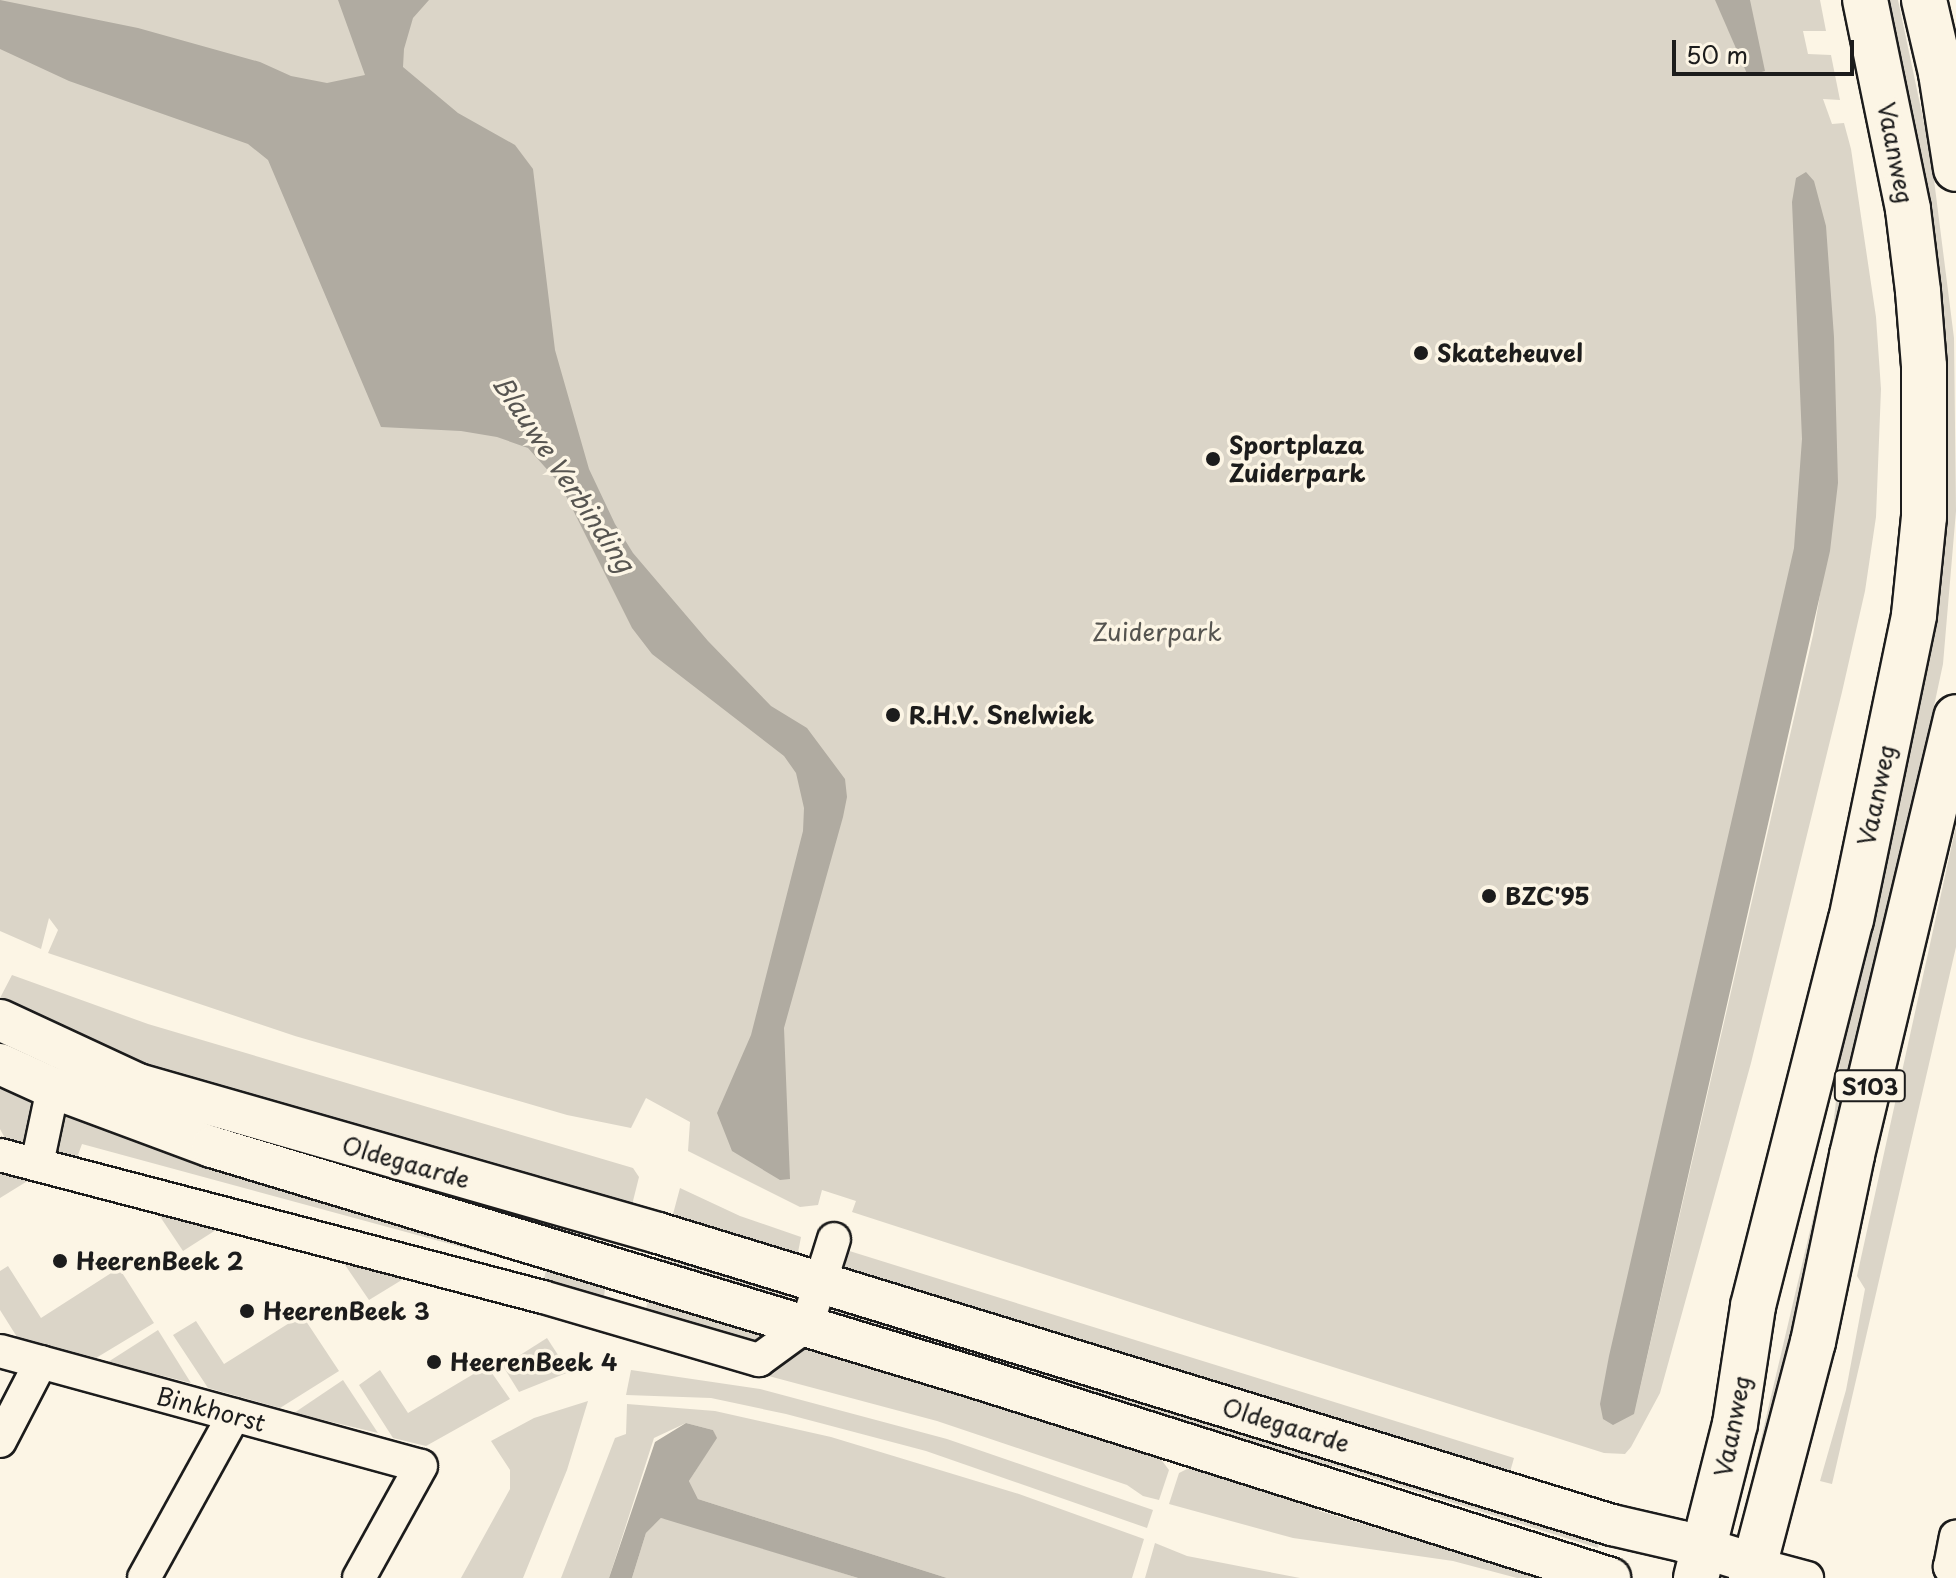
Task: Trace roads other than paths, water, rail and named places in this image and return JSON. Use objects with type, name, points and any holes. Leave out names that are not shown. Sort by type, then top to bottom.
[{"type":"highway","name":"Vaanweg","points":[[1694,1556],[1710,1421],[1753,1306],[1851,920],[1914,615],[1924,517],[1924,366],[1908,209],[1865,0]]},
{"type":"highway","points":[[1924,0],[1941,73],[1956,169]]},
{"type":"highway","name":"S103","points":[[1753,1571],[1813,1342],[1852,1155],[1956,717]]},
{"type":"main road","name":"Oldegaarde","points":[[0,1020],[138,1084],[819,1282],[1583,1516],[1694,1556],[1753,1571]]},
{"type":"main road","name":"Oldegaarde","points":[[0,1064],[53,1088],[212,1147],[807,1325],[1610,1578]]},
{"type":"street","points":[[37,1164],[53,1088]]},
{"type":"street","points":[[0,1155],[584,1308],[759,1360],[807,1325],[834,1239]]},
{"type":"street","name":"Binkhorst","points":[[0,1351],[421,1466],[359,1578]]},
{"type":"street","points":[[0,1441],[41,1362]]},
{"type":"street","points":[[144,1578],[234,1415]]},
{"type":"street","points":[[1753,1571],[1807,1578]]},
{"type":"water","name":"Blauwe Verbinding","points":[[0,0],[138,28],[260,62],[291,76],[327,83],[365,75],[338,0],[429,0],[413,18],[404,49],[403,67],[458,113],[515,145],[533,169],[555,350],[589,469],[615,524],[633,553],[708,641],[771,706],[807,728],[845,779],[847,797],[843,817],[784,1028],[790,1179],[780,1180],[732,1151],[717,1113],[751,1035],[803,831],[804,808],[796,773],[784,756],[652,654],[632,628],[560,484],[528,448],[497,437],[461,431],[381,427],[268,160],[248,144],[69,81],[0,49]]},
{"type":"water","points":[[1715,0],[1750,0],[1765,71],[1748,76]]},
{"type":"water","points":[[1806,172],[1814,181],[1826,226],[1834,337],[1838,483],[1830,551],[1634,1414],[1613,1425],[1603,1419],[1600,1404],[1609,1356],[1794,548],[1802,439],[1792,202],[1796,178]]},
{"type":"water","points":[[686,1423],[713,1430],[717,1438],[689,1481],[698,1499],[947,1578],[858,1578],[661,1518],[646,1533],[632,1578],[609,1578],[655,1442]]},
{"type":"place","name":"Skateheuvel","points":[[1421,353]]},
{"type":"place","name":"Sportplaza Zuiderpark","points":[[1213,459]]},
{"type":"place","name":"R.H.V. Snelwiek","points":[[893,715]]},
{"type":"place","name":"BZC'95","points":[[1489,896]]},
{"type":"place","name":"HeerenBeek 2","points":[[60,1261]]},
{"type":"place","name":"HeerenBeek 3","points":[[247,1311]]},
{"type":"place","name":"HeerenBeek 4","points":[[434,1362]]},
{"type":"park label","name":"Zuiderpark","points":[[1157,632]]}]
